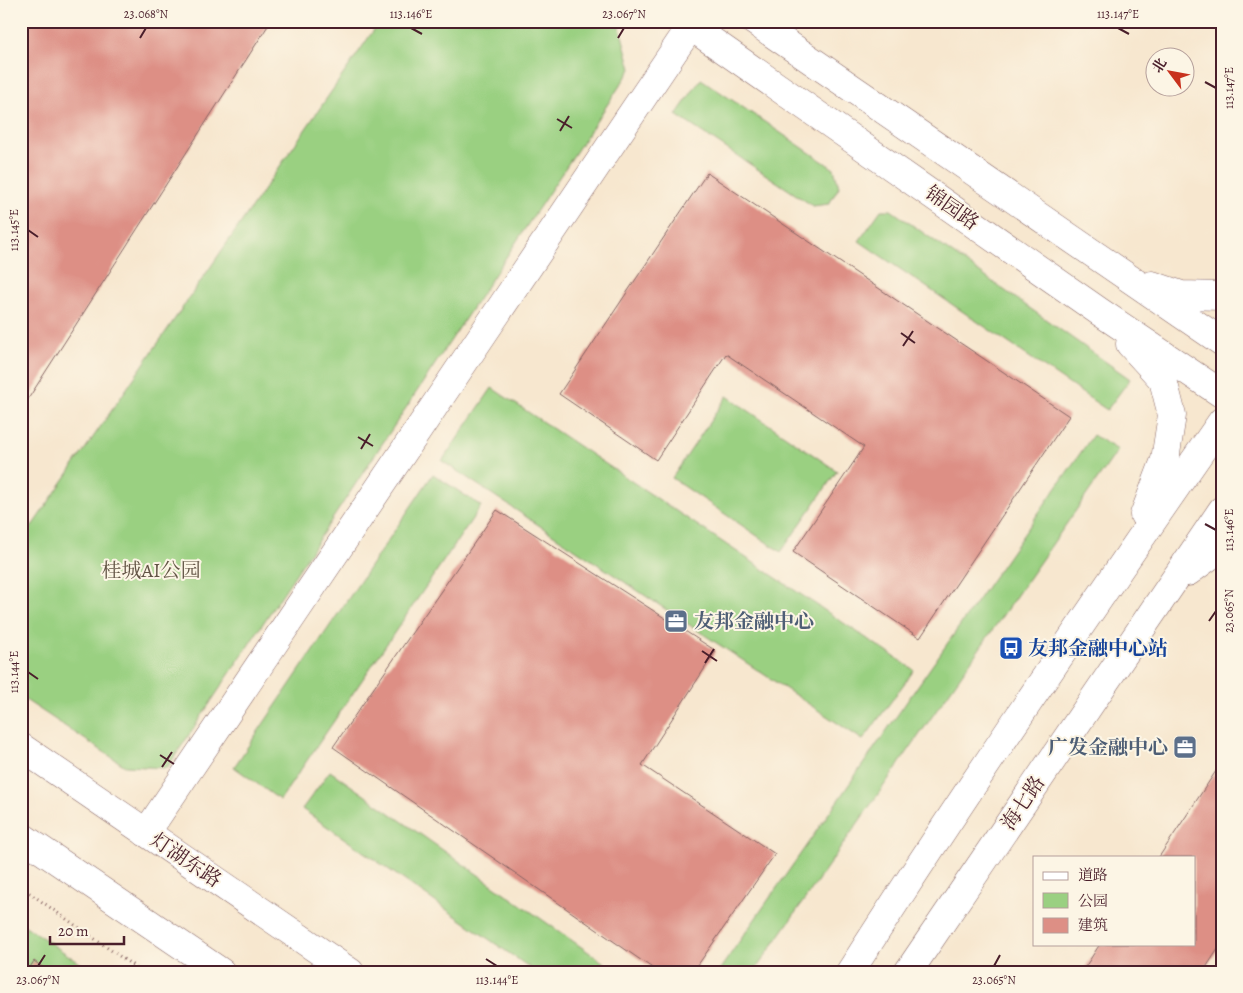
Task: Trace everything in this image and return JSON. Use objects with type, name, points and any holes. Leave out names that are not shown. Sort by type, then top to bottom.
[{"type":"main road","name":"锦园路","points":[[754,21],[1222,342]]},
{"type":"main road","name":"锦园路","points":[[687,24],[1100,312],[1222,394]]},
{"type":"main road","points":[[146,833],[687,24]]},
{"type":"main road","points":[[1123,275],[1181,295],[1222,296]]},
{"type":"main road","points":[[1100,312],[1162,380],[1172,415],[1165,460],[1129,553]]},
{"type":"main road","points":[[850,972],[911,877],[1129,553],[1222,421]]},
{"type":"main road","name":"海七路","points":[[908,972],[1222,510]]},
{"type":"main road","points":[[1171,585],[1222,547]]},
{"type":"main road","name":"灯湖东路","points":[[21,747],[350,972]]},
{"type":"main road","points":[[21,836],[221,972]]},
{"type":"path","points":[[21,887],[142,972]]},
{"type":"green space","name":"桂城AI公园","points":[[380,21],[610,21],[620,28],[631,69],[167,768],[125,766],[21,697],[21,542]]},
{"type":"green space","points":[[701,79],[834,169],[839,187],[829,204],[813,206],[676,115]]},
{"type":"green space","points":[[881,210],[891,210],[1130,379],[1107,410],[859,241]]},
{"type":"green space","points":[[492,388],[914,670],[863,740],[442,461]]},
{"type":"green space","points":[[727,396],[837,471],[781,552],[672,478]]},
{"type":"green space","points":[[1093,435],[1118,450],[754,972],[718,972]]},
{"type":"green space","points":[[433,474],[481,506],[280,800],[234,767]]},
{"type":"green space","points":[[330,771],[617,972],[536,972],[302,809]]},
{"type":"green space","points":[[21,923],[93,972],[21,972]]},
{"type":"building","points":[[21,21],[271,21],[21,410]]},
{"type":"building","points":[[707,173],[1069,416],[920,638],[793,552],[864,447],[726,354],[656,460],[559,394]]},
{"type":"building","points":[[497,510],[716,651],[642,765],[775,854],[693,972],[658,972],[333,747]]},
{"type":"building","points":[[1222,762],[1222,943],[1203,972],[1082,972],[1099,946],[1196,946],[1196,856],[1160,856]]},
{"type":"building","points":[[34,961],[49,972],[27,972]]},
{"type":"place","name":"友邦金融中心","points":[[676,621]]},
{"type":"place","name":"友邦金融中心站","points":[[1011,648]]},
{"type":"place","name":"广发金融中心","points":[[1185,747]]}]
